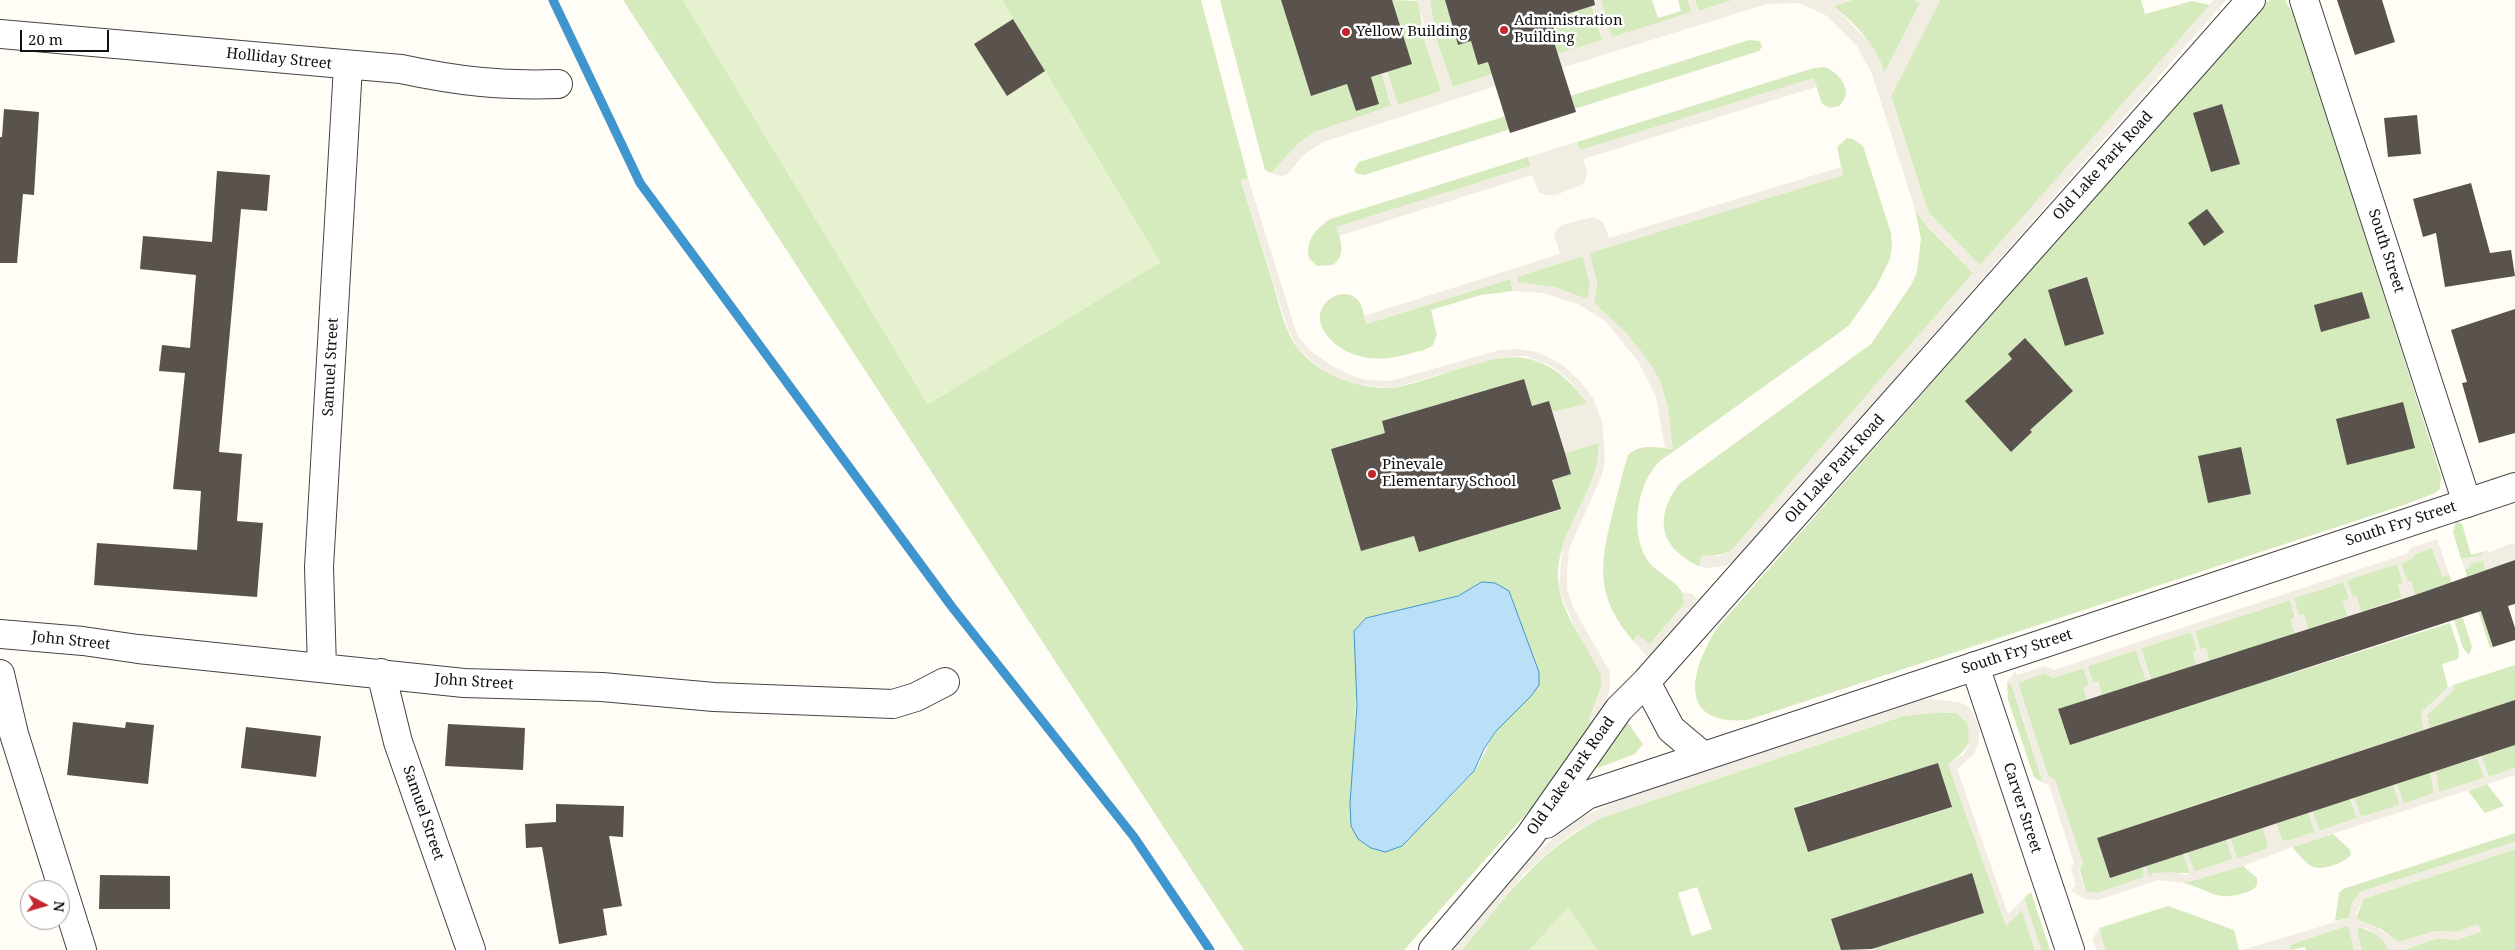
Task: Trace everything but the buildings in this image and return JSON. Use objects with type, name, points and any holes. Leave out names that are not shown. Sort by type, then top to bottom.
[{"type":"street","name":"Old Lake Park Road","points":[[1433,950],[1529,837],[1619,709],[1646,682],[2251,0]]},
{"type":"street","name":"South Street","points":[[2304,0],[2467,503]]},
{"type":"street","name":"Holliday Street","points":[[0,34],[348,66],[401,69],[445,79],[506,86],[558,84]]},
{"type":"street","name":"Samuel Street","points":[[322,668],[319,567],[348,66]]},
{"type":"street","name":"South Fry Street","points":[[1529,837],[1587,795],[2515,487]]},
{"type":"street","name":"John Street","points":[[0,634],[83,641],[138,649],[464,683],[602,687],[714,697],[893,704],[916,697],[944,682]]},
{"type":"street","name":"Carver Street","points":[[1975,666],[2070,950]]},
{"type":"street","name":"Samuel Street","points":[[380,673],[398,742],[471,950]]},
{"type":"street","points":[[0,674],[14,734],[82,950]]},
{"type":"street","points":[[1646,682],[1671,729],[1703,756]]},
{"type":"green space","points":[[623,0],[683,0],[928,404],[1160,262],[1002,0],[1201,0],[1248,178],[1241,181],[1284,320],[1290,336],[1299,350],[1318,367],[1330,374],[1354,383],[1380,388],[1392,388],[1421,381],[1497,358],[1520,358],[1543,364],[1565,378],[1588,404],[1553,412],[1549,401],[1532,406],[1523,379],[1382,421],[1385,433],[1331,449],[1361,551],[1414,536],[1419,551],[1560,510],[1552,480],[1571,474],[1565,453],[1599,443],[1596,469],[1563,545],[1559,560],[1558,576],[1563,604],[1601,675],[1602,684],[1589,720],[1598,723],[1564,772],[1404,950],[1244,950]],"holes":[[[1482,582],[1509,591],[1539,672],[1534,690],[1523,705],[1496,732],[1474,771],[1402,846],[1354,747],[1357,670],[1354,631],[1366,618],[1458,596]]]},
{"type":"green space","points":[[683,0],[1002,0],[1160,262],[928,404]]},
{"type":"green space","points":[[1220,0],[1281,0],[1311,96],[1347,84],[1356,111],[1379,104],[1371,77],[1382,74],[1391,106],[1315,132],[1298,144],[1271,173],[1265,170]]},
{"type":"green space","points":[[1392,0],[1418,1],[1425,42],[1441,91],[1398,105],[1387,72]]},
{"type":"green space","points":[[1430,0],[1445,0],[1458,45],[1471,41],[1478,65],[1509,56],[1512,68],[1453,87],[1436,39]]},
{"type":"green space","points":[[1563,0],[1590,1],[1602,40],[1535,61],[1532,49],[1551,19],[1567,14]]},
{"type":"green space","points":[[1601,0],[1652,0],[1658,18],[1681,11],[1678,0],[1688,0],[1692,12],[1612,38]]},
{"type":"green space","points":[[1695,0],[1733,0],[1699,11]]},
{"type":"green space","points":[[1852,0],[1914,0],[1920,3],[1884,74],[1877,54],[1865,36],[1834,6]]},
{"type":"green space","points":[[1940,0],[2141,0],[2145,14],[2192,1],[2210,5],[1980,266],[1928,212],[1891,96]]},
{"type":"green space","points":[[2271,0],[2285,0],[2297,21],[2441,476],[2440,489],[2435,493],[2401,506],[1748,720],[1725,720],[1709,714],[1699,705],[1695,692],[1696,678],[1700,661],[1717,628],[2264,4]]},
{"type":"green space","points":[[1749,40],[1760,41],[1762,47],[1759,51],[1364,175],[1357,174],[1354,170],[1359,162]]},
{"type":"green space","points":[[1825,67],[1840,78],[1846,89],[1844,101],[1839,106],[1830,108],[1822,104],[1815,82],[1580,150],[1577,142],[1814,68]]},
{"type":"green space","points":[[1847,138],[1853,139],[1863,146],[1891,233],[1890,259],[1876,287],[1850,324],[1660,461],[1652,470],[1641,494],[1638,507],[1637,521],[1641,547],[1646,558],[1654,568],[1679,588],[1683,595],[1684,604],[1649,645],[1638,635],[1633,641],[1612,610],[1607,596],[1603,567],[1608,534],[1628,455],[1633,451],[1644,448],[1673,449],[1653,368],[1626,333],[1594,303],[1597,284],[1589,253],[1843,175],[1837,147]]},
{"type":"green space","points":[[1528,157],[1531,166],[1337,227],[1341,242],[1341,252],[1337,261],[1333,265],[1317,266],[1309,258],[1310,240],[1321,226],[1330,219]]},
{"type":"green space","points":[[1915,209],[1927,226],[1973,273],[1731,551],[1703,559],[1700,561],[1699,566],[1686,559],[1675,550],[1665,531],[1666,508],[1671,496],[1679,484],[1871,344],[1911,285],[1917,272],[1921,239]]},
{"type":"green space","points":[[1583,256],[1590,285],[1588,300],[1557,288],[1518,282],[1516,277]]},
{"type":"green space","points":[[1510,279],[1513,291],[1481,295],[1431,310],[1437,335],[1433,345],[1426,349],[1401,356],[1380,359],[1358,356],[1348,352],[1330,339],[1320,322],[1320,312],[1323,306],[1327,301],[1339,295],[1351,295],[1359,301],[1366,324]]},
{"type":"green space","points":[[2456,521],[2462,524],[2471,555],[2482,552],[2483,555],[2461,559],[2453,532]]},
{"type":"green space","points":[[2432,548],[2442,576],[2449,574],[2472,647],[2469,655],[2463,648],[2443,585],[2415,595],[2411,581],[2407,582],[2401,563],[2410,560],[2415,554]]},
{"type":"green space","points":[[2483,560],[2486,570],[2470,575],[2493,647],[2490,648],[2465,570],[2472,563]]},
{"type":"green space","points":[[2397,564],[2403,583],[2398,585],[2402,598],[2361,612],[2356,596],[2352,597],[2347,580]]},
{"type":"green space","points":[[2344,582],[2349,599],[2343,601],[2348,616],[2308,629],[2304,615],[2299,616],[2294,598]]},
{"type":"green space","points":[[2290,600],[2295,617],[2291,620],[2295,633],[2263,644],[2274,679],[2450,623],[2459,650],[2458,659],[2442,664],[2448,687],[2421,713],[2434,793],[2404,804],[2396,782],[2408,735],[2265,783],[2308,812],[2315,832],[2288,841],[2282,840],[2272,811],[2259,815],[2268,844],[2266,849],[2237,859],[2230,838],[2253,830],[2240,790],[2097,838],[2110,878],[2143,867],[2144,877],[2098,893],[2086,892],[2055,780],[2048,776],[2018,683],[2044,673],[2053,678],[2083,668],[2089,685],[2084,688],[2087,700],[2058,710],[2070,745],[2249,687],[2238,651],[2209,661],[2206,648],[2200,649],[2195,631]]},
{"type":"green space","points":[[2191,632],[2197,650],[2193,652],[2196,665],[2151,680],[2141,648]]},
{"type":"green space","points":[[2136,650],[2146,681],[2102,695],[2098,682],[2093,683],[2087,666]]},
{"type":"green space","points":[[2515,665],[2515,700],[2445,768],[2477,758],[2485,778],[2439,792],[2427,715],[2454,689],[2453,685]]},
{"type":"green space","points":[[2007,682],[2012,686],[2043,783],[2034,777],[2008,700]]},
{"type":"green space","points":[[1932,712],[1957,713],[1965,720],[1969,727],[1970,734],[1966,747],[1948,764],[2006,925],[2022,910],[2035,950],[1875,950],[1875,948],[1984,913],[1972,873],[1831,919],[1841,950],[1462,950],[1524,876],[1559,845],[1578,831],[1601,818],[1903,716]],"holes":[[[1938,763],[1951,808],[1808,852],[1795,807]],[[1697,887],[1712,929],[1692,936],[1678,893]]]},
{"type":"green space","points":[[1625,719],[1643,744],[1635,754],[1598,768],[1592,767]]},
{"type":"green space","points":[[2515,745],[2515,768],[2489,777],[2481,756]]},
{"type":"green space","points":[[2393,784],[2400,805],[2361,817],[2354,797]]},
{"type":"green space","points":[[2487,784],[2504,806],[2485,813],[2468,791]]},
{"type":"green space","points":[[2350,798],[2357,818],[2319,831],[2312,811]]},
{"type":"green space","points":[[2515,833],[2515,842],[2360,892],[2352,903],[2349,918],[2335,921],[2339,893],[2343,889]]},
{"type":"green space","points":[[2333,834],[2350,850],[2351,855],[2334,865],[2322,868],[2310,866],[2292,847]]},
{"type":"green space","points":[[2226,839],[2233,859],[2194,872],[2187,852]]},
{"type":"green space","points":[[2515,849],[2515,950],[2403,950],[2439,938],[2456,940],[2481,931],[2478,925],[2455,932],[2437,931],[2398,942],[2381,929],[2356,919],[2363,899]]},
{"type":"green space","points":[[2183,853],[2190,873],[2155,873],[2148,877],[2146,866]]},
{"type":"green space","points":[[2243,866],[2257,878],[2256,887],[2244,893],[2219,896],[2184,883]]},
{"type":"green space","points":[[2031,892],[2050,950],[2041,950],[2024,898]]},
{"type":"green space","points":[[2168,906],[2234,930],[2239,950],[2105,950],[2099,928]]},
{"type":"green space","points":[[1568,907],[1598,950],[1529,950]]},
{"type":"green space","points":[[2339,927],[2349,927],[2354,950],[2306,950],[2305,947],[2291,950],[2290,945]]},
{"type":"green space","points":[[2357,927],[2380,937],[2388,950],[2361,950]]},
{"type":"shaded area","points":[[1417,0],[1430,0],[1436,39],[1453,87],[1512,68],[1496,86],[1323,142],[1306,153],[1287,174],[1282,176],[1271,173],[1298,144],[1315,132],[1391,106],[1382,74],[1387,72],[1398,105],[1441,91],[1425,42],[1423,20]]},
{"type":"shaded area","points":[[1590,0],[1601,0],[1612,37],[1692,12],[1688,0],[1695,0],[1699,11],[1733,0],[1852,0],[1834,6],[1869,42],[1876,53],[1884,73],[1920,3],[1914,0],[1940,0],[1891,96],[1928,212],[1980,265],[2214,0],[2226,0],[1737,559],[1726,566],[1706,568],[1699,566],[1701,555],[1718,556],[1731,551],[1973,273],[1921,219],[1915,209],[1872,74],[1857,46],[1827,16],[1800,3],[1767,4],[1561,68],[1535,61],[1602,40]]},
{"type":"shaded area","points":[[1813,78],[1816,87],[1583,159],[1587,171],[1585,182],[1556,195],[1547,195],[1539,192],[1532,175],[1339,236],[1336,227],[1531,166],[1528,157],[1577,142],[1580,150]]},
{"type":"shaded area","points":[[1841,167],[1844,175],[1590,253],[1597,284],[1594,303],[1626,333],[1642,352],[1660,380],[1668,407],[1673,449],[1665,448],[1656,397],[1638,361],[1605,321],[1578,304],[1543,293],[1513,291],[1510,279],[1366,324],[1364,316],[1560,254],[1554,234],[1561,225],[1594,217],[1603,222],[1609,238]],"holes":[[[1583,256],[1590,285],[1588,299],[1557,288],[1518,282],[1516,277]]]},
{"type":"shaded area","points":[[1248,178],[1297,335],[1310,350],[1330,365],[1355,377],[1367,380],[1390,381],[1500,350],[1519,349],[1537,352],[1561,364],[1578,379],[1593,398],[1602,421],[1605,459],[1602,475],[1569,549],[1567,589],[1574,609],[1610,672],[1610,689],[1598,723],[1589,720],[1602,684],[1601,675],[1573,623],[1560,593],[1559,585],[1563,542],[1592,480],[1598,460],[1599,443],[1565,453],[1553,412],[1588,403],[1572,383],[1556,369],[1525,356],[1502,357],[1392,388],[1360,385],[1333,376],[1319,367],[1298,349],[1288,329],[1241,180]]},
{"type":"shaded area","points":[[2437,539],[2449,574],[2442,577],[2432,548],[2415,554],[2410,560],[2401,563],[2407,582],[2411,581],[2415,595],[2402,598],[2398,585],[2403,583],[2397,564],[2347,580],[2352,596],[2356,595],[2361,612],[2348,616],[2343,601],[2349,598],[2343,582],[2294,598],[2299,615],[2304,614],[2308,629],[2295,633],[2291,619],[2295,617],[2290,600],[2195,631],[2200,649],[2206,647],[2209,661],[2196,665],[2193,652],[2197,650],[2191,632],[2141,648],[2151,680],[2146,681],[2136,650],[2088,666],[2093,683],[2097,682],[2102,695],[2087,700],[2084,687],[2089,685],[2083,668],[2053,678],[2044,673],[2018,683],[2048,776],[2055,780],[2083,863],[2079,872],[2086,892],[2097,893],[2144,877],[2143,867],[2146,866],[2149,876],[2155,873],[2171,872],[2186,875],[2190,873],[2183,853],[2187,852],[2195,872],[2232,859],[2226,839],[2230,838],[2237,859],[2266,849],[2268,844],[2258,815],[2272,811],[2282,840],[2288,841],[2315,832],[2308,812],[2312,810],[2320,831],[2357,818],[2351,798],[2354,797],[2361,817],[2400,805],[2393,784],[2396,782],[2404,804],[2434,793],[2421,713],[2448,687],[2453,685],[2455,689],[2427,715],[2439,792],[2484,778],[2477,758],[2481,756],[2489,777],[2515,768],[2515,775],[2292,847],[2243,866],[2184,883],[2158,880],[2098,900],[2085,899],[2071,891],[2076,884],[2071,869],[2074,863],[2049,785],[2043,783],[2012,686],[2007,682],[2015,671],[2017,675],[2044,666],[2054,670],[2406,554],[2411,548]]},
{"type":"shaded area","points":[[2512,543],[2515,545],[2515,560],[2486,570],[2483,561],[2472,563],[2465,570],[2461,559],[2483,555],[2482,552],[2487,550],[2488,553]]},
{"type":"shaded area","points":[[1682,592],[1693,594],[1696,598],[1695,606],[1652,655],[1647,656],[1633,641],[1638,635],[1650,644],[1684,604]]},
{"type":"shaded area","points":[[1932,699],[1958,702],[1966,705],[1973,713],[1979,728],[1979,741],[1974,754],[1957,769],[2008,914],[2024,898],[2041,950],[2035,950],[2022,910],[2006,926],[1948,764],[1964,754],[1969,743],[1968,725],[1957,713],[1946,712],[1903,716],[1601,818],[1573,833],[1549,852],[1525,873],[1462,950],[1450,950],[1530,858],[1568,826],[1586,815],[1652,786],[1900,703]]},
{"type":"shaded area","points":[[2515,842],[2515,849],[2363,899],[2356,914],[2359,921],[2373,925],[2398,942],[2437,931],[2455,932],[2478,925],[2481,932],[2456,940],[2439,938],[2403,950],[2388,950],[2383,940],[2368,929],[2357,927],[2361,950],[2354,950],[2349,927],[2344,927],[2290,945],[2291,950],[2242,950],[2349,918],[2352,903],[2360,892]]},
{"type":"shaded area","points":[[2099,928],[2105,950],[2097,950],[2092,940]]},
{"type":"water","points":[[1482,582],[1495,583],[1509,591],[1539,672],[1539,685],[1531,696],[1496,731],[1484,749],[1474,771],[1402,846],[1385,852],[1371,848],[1358,839],[1351,826],[1350,803],[1357,705],[1354,631],[1366,618],[1458,596]]},
{"type":"waterway","points":[[553,0],[640,183],[952,607],[1134,837],[1210,950]]},
{"type":"place","name":"Administration Building","points":[[1504,30]]},
{"type":"place","name":"Yellow Building","points":[[1346,32]]},
{"type":"place","name":"Pinevale Elementary School","points":[[1372,474]]}]
